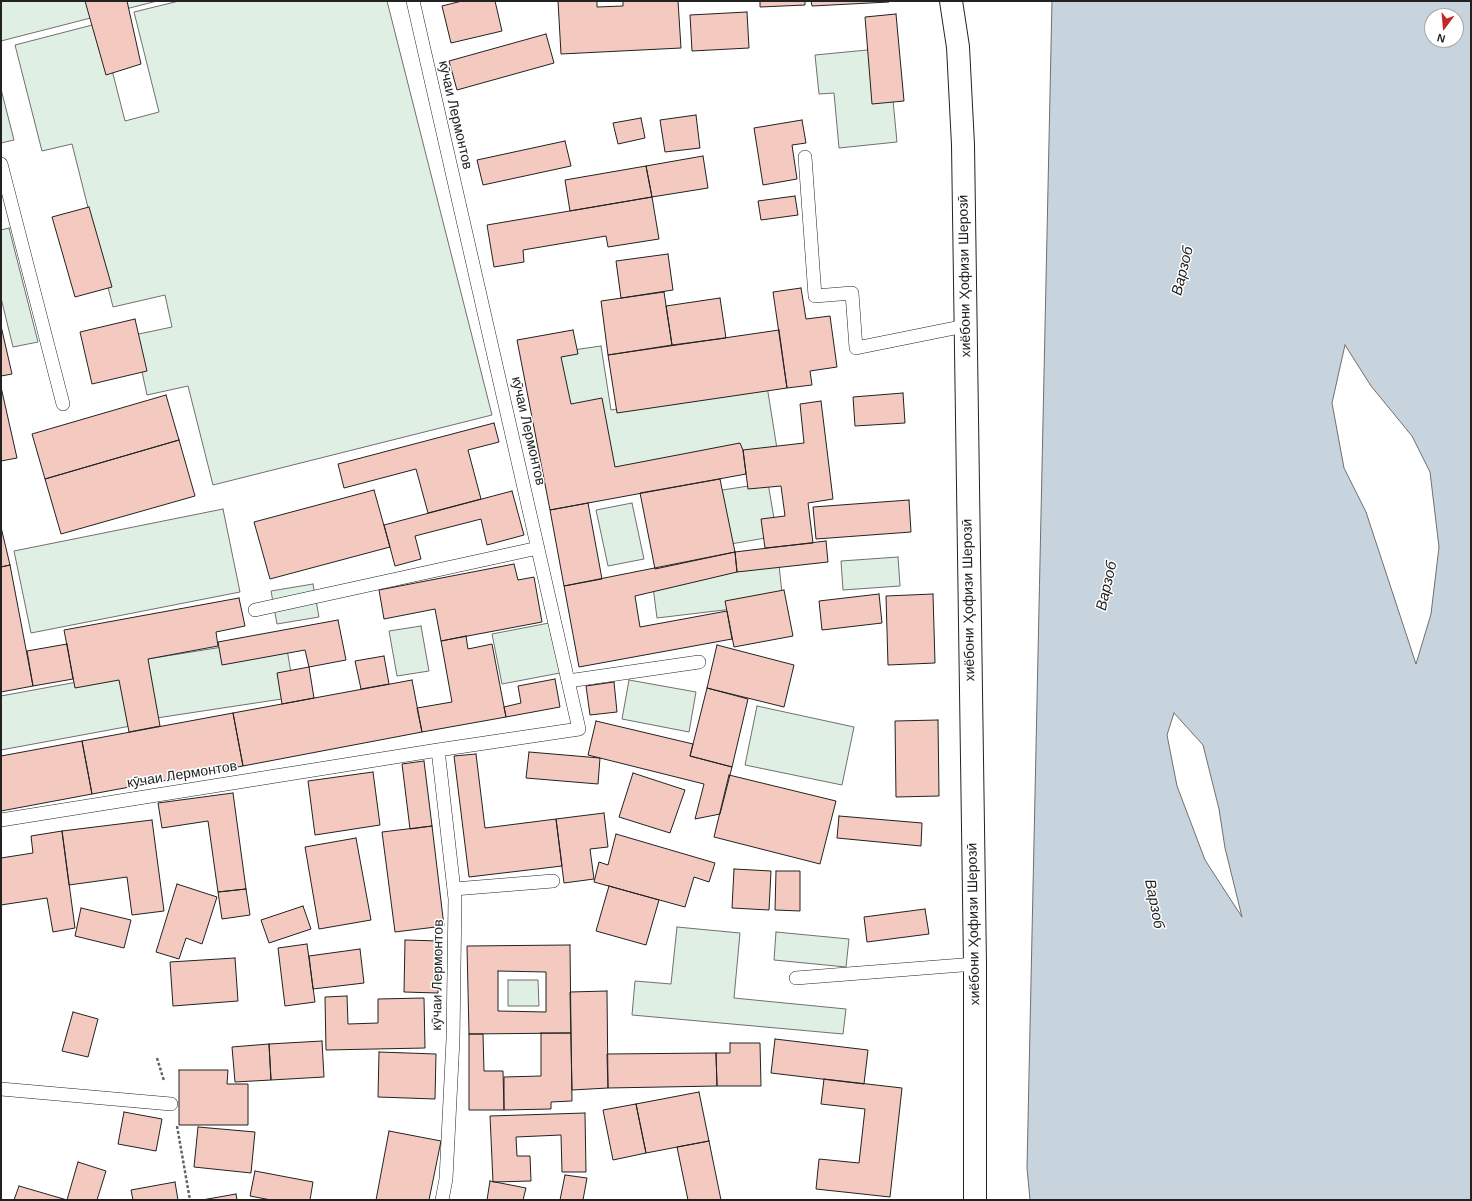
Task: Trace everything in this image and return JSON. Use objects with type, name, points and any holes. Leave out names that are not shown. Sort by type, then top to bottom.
[{"type":"main road","name":"хиёбони Ҳофизи Шерозӣ","points":[[951,1],[958,47],[963,145],[975,964],[976,1200]]},
{"type":"lane","name":"кӯчаи Лермонтов","points":[[1,820],[438,750],[580,729],[413,1]]},
{"type":"lane","points":[[805,157],[815,296],[852,293],[856,348],[965,326]]},
{"type":"lane","points":[[1,164],[63,404]]},
{"type":"lane","points":[[255,610],[538,548]]},
{"type":"lane","points":[[568,681],[699,662]]},
{"type":"lane","name":"кӯчаи Лермонтов","points":[[438,750],[454,889],[453,1039],[446,1179],[442,1200]]},
{"type":"lane","points":[[454,889],[553,881]]},
{"type":"lane","points":[[796,978],[975,964]]},
{"type":"lane","points":[[1,1089],[171,1104]]},
{"type":"path","points":[[157,1058],[171,1104],[190,1200]]},
{"type":"green space","points":[[1,1],[157,1],[1,41]]},
{"type":"green space","points":[[179,1],[387,1],[492,415],[213,485],[188,386],[147,395],[134,335],[172,327],[165,295],[113,307],[72,144],[42,151],[15,45],[100,23],[125,121],[159,112],[134,12]]},
{"type":"green space","points":[[888,48],[897,142],[839,148],[834,93],[819,94],[815,55]]},
{"type":"green space","points":[[1,89],[14,140],[1,143]]},
{"type":"green space","points":[[9,228],[38,342],[13,347],[1,298],[1,230]]},
{"type":"green space","points":[[601,346],[611,410],[767,386],[778,455],[608,481],[562,412],[552,353]]},
{"type":"green space","points":[[768,483],[777,536],[725,545],[716,491]]},
{"type":"green space","points":[[632,503],[644,559],[608,566],[596,510]]},
{"type":"green space","points":[[223,509],[240,592],[31,633],[14,551]]},
{"type":"green space","points":[[898,557],[900,586],[843,590],[841,561]]},
{"type":"green space","points":[[779,565],[783,603],[657,618],[652,579]]},
{"type":"green space","points":[[313,584],[319,617],[277,624],[271,591]]},
{"type":"green space","points":[[549,623],[560,673],[502,684],[492,634]]},
{"type":"green space","points":[[421,626],[429,671],[397,676],[389,631]]},
{"type":"green space","points":[[285,637],[295,697],[150,719],[141,660]]},
{"type":"green space","points":[[126,673],[136,725],[1,750],[1,696]]},
{"type":"green space","points":[[629,680],[696,692],[689,732],[622,719]]},
{"type":"green space","points":[[757,706],[854,727],[842,785],[745,765]]},
{"type":"green space","points":[[677,927],[740,933],[734,998],[846,1009],[843,1034],[632,1015],[635,981],[671,984]]},
{"type":"green space","points":[[776,932],[849,939],[846,967],[774,960]]},
{"type":"green space","points":[[508,980],[538,980],[539,1006],[508,1006]]},
{"type":"water","name":"Варзоб","points":[[1052,1],[1471,1],[1471,1200],[1030,1200],[1027,1168]],"holes":[[[1345,345],[1371,386],[1412,436],[1430,472],[1439,547],[1431,614],[1416,664],[1366,512],[1344,468],[1332,403]],[[1174,713],[1203,745],[1219,809],[1225,848],[1242,917],[1205,860],[1177,786],[1167,735]]]},
{"type":"building","points":[[85,1],[127,1],[141,64],[106,75]]},
{"type":"building","points":[[462,1],[495,1],[502,31],[451,43],[442,6]]},
{"type":"building","points":[[558,1],[597,1],[597,7],[623,6],[623,1],[678,1],[681,48],[561,54]]},
{"type":"building","points":[[760,1],[805,1],[805,5],[760,7]]},
{"type":"building","points":[[811,1],[889,1],[889,2],[812,6]]},
{"type":"building","points":[[747,12],[749,48],[692,51],[690,15]]},
{"type":"building","points":[[896,14],[904,101],[872,104],[865,17]]},
{"type":"building","points":[[546,34],[554,63],[457,90],[449,61]]},
{"type":"building","points":[[696,115],[700,148],[665,152],[660,120]]},
{"type":"building","points":[[641,118],[645,138],[618,144],[613,123]]},
{"type":"building","points":[[802,120],[806,143],[792,145],[797,179],[763,185],[754,128]]},
{"type":"building","points":[[565,141],[571,166],[483,185],[477,160]]},
{"type":"building","points":[[703,156],[708,188],[652,197],[646,166]]},
{"type":"building","points":[[646,166],[652,197],[570,211],[565,180]]},
{"type":"building","points":[[795,196],[798,215],[761,220],[758,201]]},
{"type":"building","points":[[652,197],[659,239],[608,247],[606,236],[523,250],[524,262],[494,267],[487,225]]},
{"type":"building","points":[[89,207],[112,287],[75,297],[52,217]]},
{"type":"building","points":[[668,254],[673,290],[621,298],[616,261]]},
{"type":"building","points":[[801,288],[806,319],[830,316],[837,367],[810,371],[812,385],[787,388],[773,292]]},
{"type":"building","points":[[664,292],[672,345],[608,355],[601,301]]},
{"type":"building","points":[[720,298],[726,338],[672,345],[666,306]]},
{"type":"building","points":[[135,319],[147,371],[92,384],[80,332]]},
{"type":"building","points":[[1,326],[12,374],[1,376]]},
{"type":"building","points":[[573,330],[578,354],[561,357],[571,404],[602,398],[615,467],[740,443],[743,450],[746,474],[550,510],[517,340]]},
{"type":"building","points":[[779,330],[787,388],[617,413],[608,355]]},
{"type":"building","points":[[1,387],[17,458],[1,461]]},
{"type":"building","points":[[903,393],[905,423],[855,426],[853,397]]},
{"type":"building","points":[[166,395],[179,440],[45,479],[32,434]]},
{"type":"building","points":[[821,401],[833,499],[808,503],[813,543],[765,548],[761,519],[785,516],[781,486],[748,489],[743,450],[804,443],[800,404]]},
{"type":"building","points":[[494,423],[499,442],[468,450],[481,499],[428,513],[416,469],[344,488],[338,464]]},
{"type":"building","points":[[179,440],[195,496],[61,534],[45,479]]},
{"type":"building","points":[[720,479],[735,552],[655,569],[640,493]]},
{"type":"building","points":[[374,490],[390,547],[270,579],[254,522]]},
{"type":"building","points":[[512,491],[524,535],[487,545],[481,519],[415,536],[421,559],[395,566],[384,525]]},
{"type":"building","points":[[909,500],[911,532],[816,539],[813,507]]},
{"type":"building","points":[[588,503],[602,579],[564,586],[550,510]]},
{"type":"building","points":[[1,527],[10,565],[1,567]]},
{"type":"building","points":[[826,541],[828,562],[737,572],[735,552]]},
{"type":"building","points":[[735,552],[737,572],[635,596],[640,627],[727,611],[732,639],[579,667],[564,586]]},
{"type":"building","points":[[514,564],[518,580],[534,577],[542,622],[441,641],[435,609],[384,619],[379,590]]},
{"type":"building","points":[[10,565],[33,686],[1,692],[1,567]]},
{"type":"building","points":[[784,590],[793,636],[734,647],[725,601]]},
{"type":"building","points":[[879,594],[882,623],[822,630],[819,601]]},
{"type":"building","points":[[933,594],[935,663],[888,665],[886,596]]},
{"type":"building","points":[[239,598],[245,626],[216,632],[218,646],[148,659],[160,726],[129,732],[119,680],[75,688],[64,630]]},
{"type":"building","points":[[338,620],[346,660],[309,667],[305,650],[222,665],[218,642]]},
{"type":"building","points":[[466,636],[468,649],[492,644],[506,717],[422,732],[417,708],[452,702],[441,641]]},
{"type":"building","points":[[67,644],[73,679],[33,686],[27,651]]},
{"type":"building","points":[[717,645],[794,665],[784,707],[707,688]]},
{"type":"building","points":[[384,656],[389,684],[361,689],[355,661]]},
{"type":"building","points":[[309,667],[314,698],[282,704],[277,673]]},
{"type":"building","points":[[555,679],[560,707],[506,717],[504,707],[521,703],[518,686]]},
{"type":"building","points":[[412,680],[422,732],[243,766],[233,713]]},
{"type":"building","points":[[614,682],[617,712],[590,715],[586,686]]},
{"type":"building","points":[[707,688],[748,699],[732,767],[690,756]]},
{"type":"building","points":[[233,713],[243,766],[92,794],[82,741]]},
{"type":"building","points":[[938,720],[939,796],[896,797],[895,721]]},
{"type":"building","points":[[596,721],[693,744],[690,756],[732,767],[720,814],[695,819],[704,784],[588,755]]},
{"type":"building","points":[[82,741],[92,794],[1,811],[1,756]]},
{"type":"building","points":[[529,752],[600,758],[598,784],[526,778]]},
{"type":"building","points":[[476,754],[485,828],[556,819],[562,866],[469,877],[454,756]]},
{"type":"building","points":[[424,761],[432,826],[410,829],[402,764]]},
{"type":"building","points":[[373,772],[380,825],[315,835],[308,781]]},
{"type":"building","points":[[633,773],[685,790],[670,833],[619,817]]},
{"type":"building","points":[[729,775],[836,801],[820,864],[714,837]]},
{"type":"building","points":[[233,793],[246,889],[218,892],[208,821],[162,828],[158,803]]},
{"type":"building","points":[[604,813],[608,847],[590,849],[594,879],[564,883],[556,819]]},
{"type":"building","points":[[839,816],[922,823],[921,846],[837,838]]},
{"type":"building","points":[[152,820],[164,911],[132,915],[127,877],[69,885],[62,831]]},
{"type":"building","points":[[432,826],[444,926],[395,932],[382,832]]},
{"type":"building","points":[[62,831],[75,928],[53,932],[47,898],[1,905],[1,858],[33,853],[31,836]]},
{"type":"building","points":[[616,834],[715,863],[709,882],[694,877],[685,907],[594,882],[599,862],[608,865]]},
{"type":"building","points":[[356,838],[371,920],[319,929],[305,847]]},
{"type":"building","points":[[734,869],[771,871],[769,910],[732,908]]},
{"type":"building","points":[[776,871],[800,871],[800,911],[775,910]]},
{"type":"building","points":[[177,884],[217,897],[202,944],[186,938],[179,959],[156,952]]},
{"type":"building","points":[[609,886],[659,900],[646,945],[596,931]]},
{"type":"building","points":[[246,889],[250,915],[222,919],[218,892]]},
{"type":"building","points":[[303,906],[311,929],[269,943],[261,920]]},
{"type":"building","points":[[81,908],[131,920],[124,948],[75,936]]},
{"type":"building","points":[[925,909],[929,934],[867,942],[864,917]]},
{"type":"building","points":[[405,940],[439,941],[438,993],[404,992]]},
{"type":"building","points":[[307,944],[315,1002],[285,1006],[278,948]]},
{"type":"building","points":[[570,945],[571,1033],[469,1034],[467,946]],"holes":[[[498,971],[546,972],[546,1012],[498,1011]]]},
{"type":"building","points":[[360,949],[364,983],[313,989],[309,956]]},
{"type":"building","points":[[235,958],[238,1001],[173,1006],[170,962]]},
{"type":"building","points":[[607,991],[608,1088],[572,1090],[570,992]]},
{"type":"building","points":[[347,996],[348,1024],[378,1023],[378,999],[424,998],[425,1048],[326,1050],[325,997]]},
{"type":"building","points":[[73,1012],[98,1019],[88,1057],[62,1051]]},
{"type":"building","points":[[541,1033],[571,1033],[572,1101],[551,1102],[551,1109],[504,1110],[504,1077],[541,1076]]},
{"type":"building","points":[[469,1034],[483,1034],[484,1071],[503,1071],[504,1110],[469,1110]]},
{"type":"building","points":[[775,1039],[868,1050],[864,1084],[771,1073]]},
{"type":"building","points":[[322,1041],[324,1077],[271,1080],[269,1044]]},
{"type":"building","points":[[730,1043],[760,1043],[761,1086],[717,1086],[716,1053],[730,1053]]},
{"type":"building","points":[[269,1044],[271,1080],[235,1082],[232,1047]]},
{"type":"building","points":[[379,1052],[436,1054],[435,1099],[378,1097]]},
{"type":"building","points":[[716,1053],[717,1086],[608,1088],[607,1054]]},
{"type":"building","points":[[179,1070],[228,1070],[227,1084],[248,1084],[248,1125],[179,1125]]},
{"type":"building","points":[[824,1079],[902,1088],[890,1197],[816,1189],[819,1159],[859,1163],[865,1109],[821,1104]]},
{"type":"building","points":[[699,1092],[709,1141],[646,1153],[636,1104]]},
{"type":"building","points":[[636,1104],[646,1153],[613,1160],[603,1110]]},
{"type":"building","points":[[124,1112],[162,1119],[156,1151],[118,1144]]},
{"type":"building","points":[[585,1113],[586,1172],[562,1172],[561,1135],[516,1137],[517,1156],[530,1156],[531,1181],[493,1182],[490,1116]]},
{"type":"building","points":[[198,1127],[255,1132],[251,1173],[194,1167]]},
{"type":"building","points":[[389,1131],[441,1141],[429,1200],[376,1200]]},
{"type":"building","points":[[709,1141],[721,1200],[688,1200],[677,1147]]},
{"type":"building","points":[[78,1162],[106,1171],[97,1200],[67,1200]]},
{"type":"building","points":[[255,1171],[313,1182],[310,1200],[271,1200],[250,1196]]},
{"type":"building","points":[[565,1175],[587,1178],[583,1200],[560,1200]]},
{"type":"building","points":[[490,1181],[526,1188],[523,1200],[487,1200]]},
{"type":"building","points":[[175,1182],[178,1200],[133,1200],[131,1190]]},
{"type":"building","points":[[19,1186],[67,1200],[14,1200]]},
{"type":"building","points":[[236,1194],[237,1200],[202,1200]]}]
